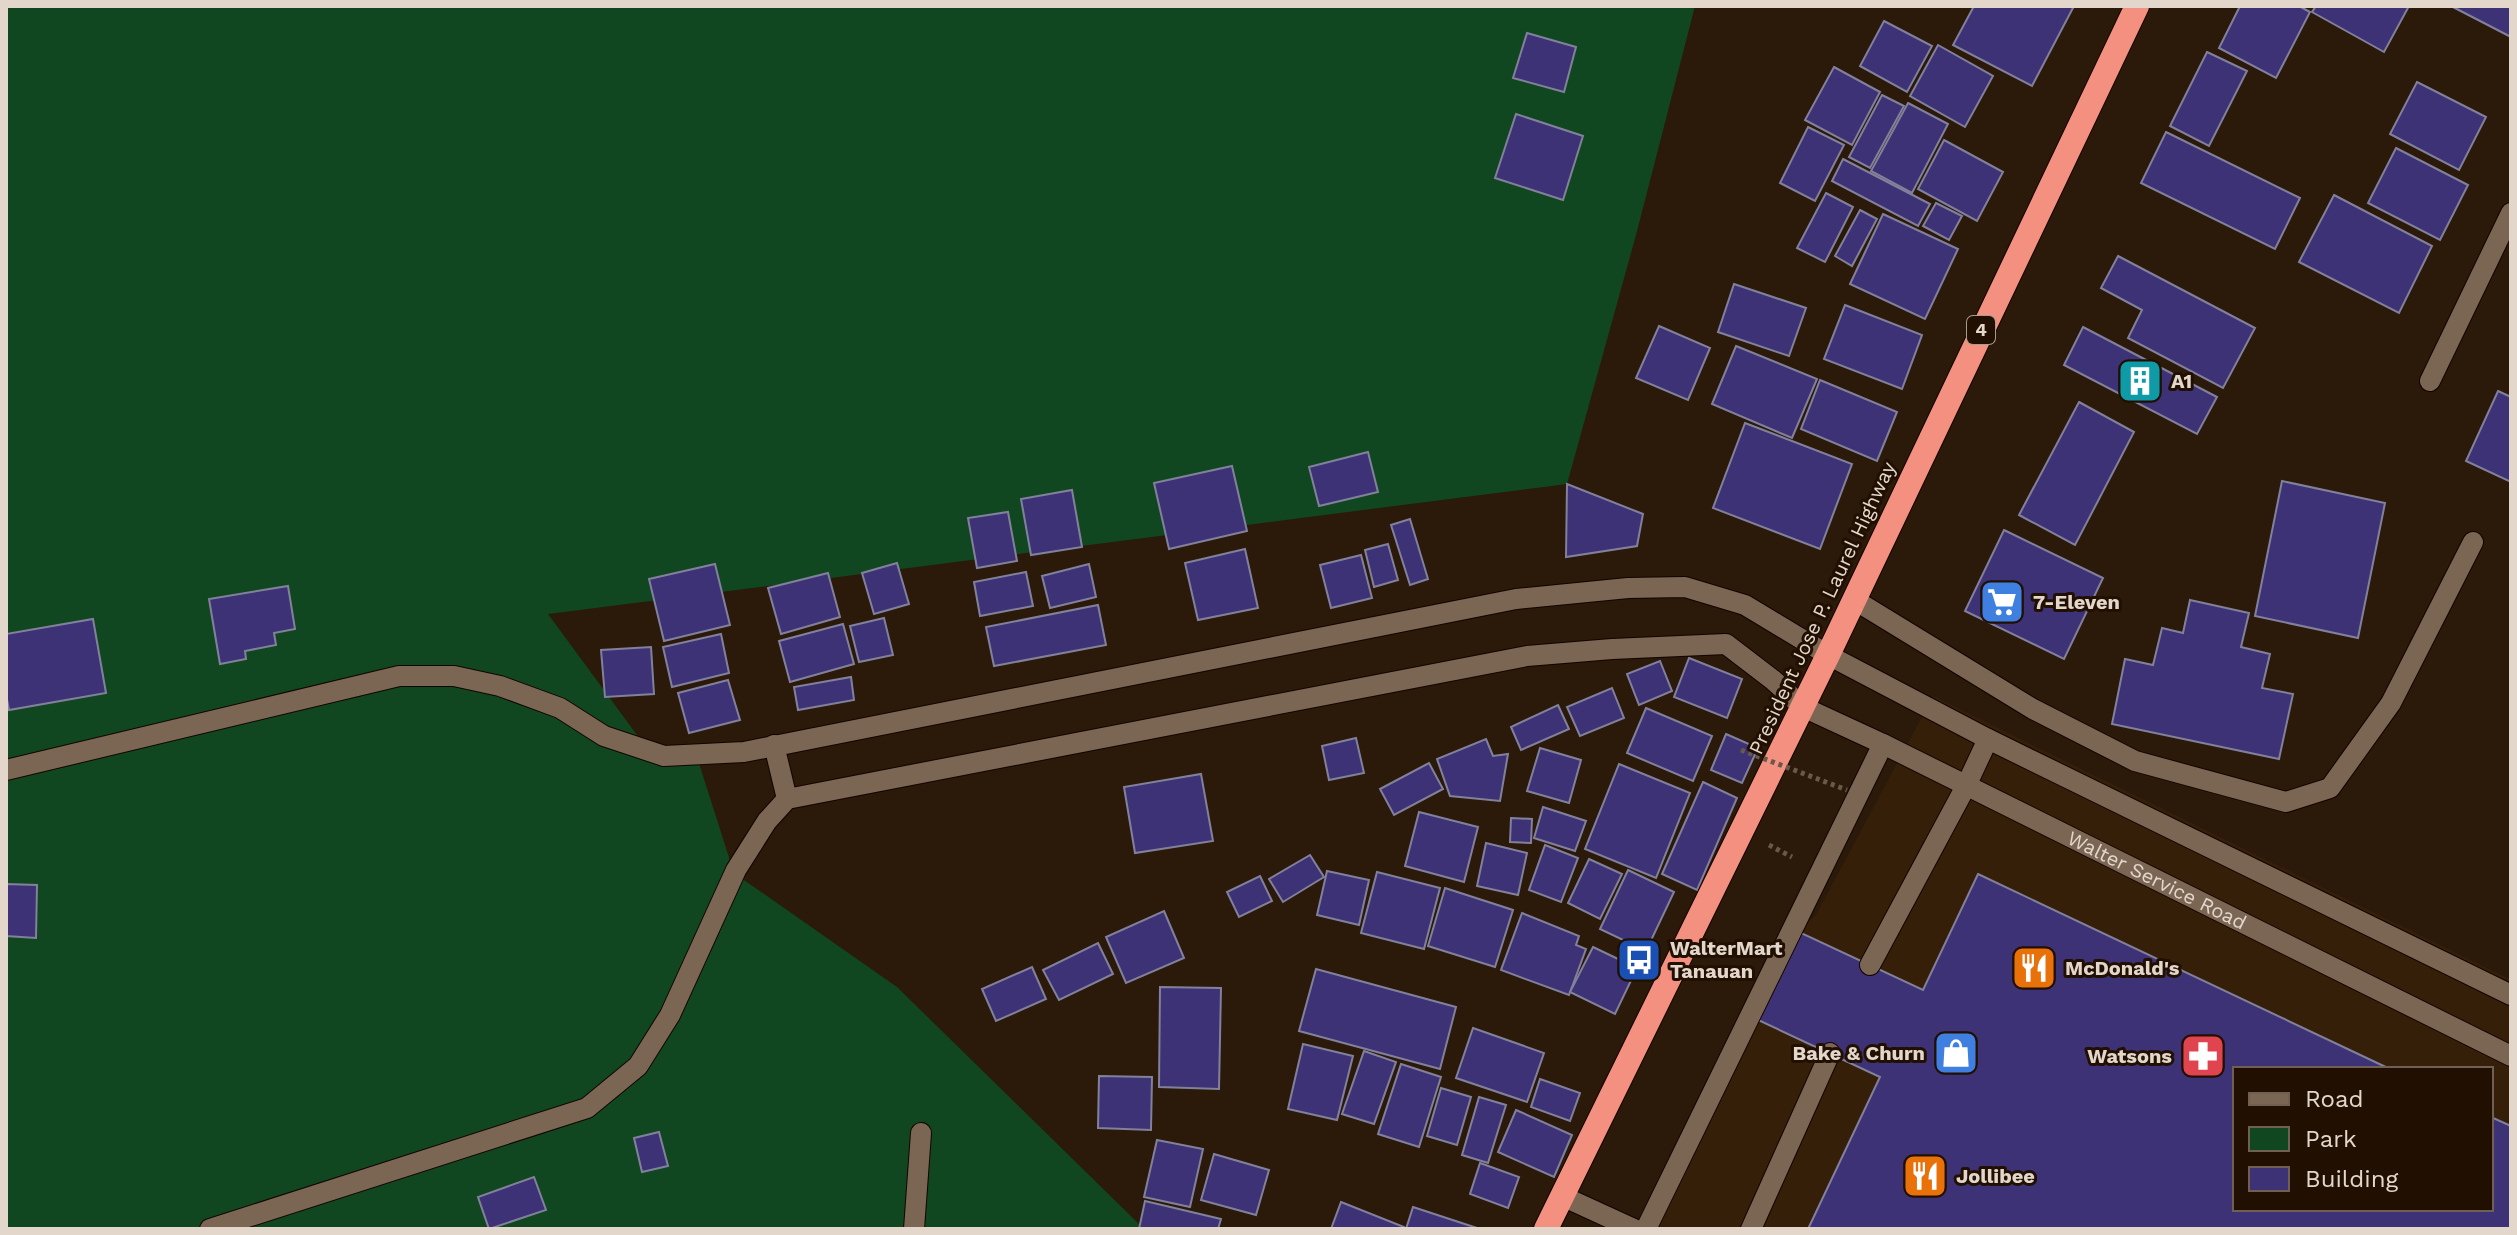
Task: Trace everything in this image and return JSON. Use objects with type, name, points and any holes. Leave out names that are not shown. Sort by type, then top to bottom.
[{"type":"highway","name":"President Jose P. Laurel Highway","points":[[1546,1229],[1803,707],[2137,6]]},
{"type":"street","points":[[2430,381],[2511,213]]},
{"type":"street","points":[[1853,599],[2033,709],[2135,761],[2286,802],[2330,788],[2391,703],[2473,542]]},
{"type":"street","points":[[6,770],[399,676],[454,676],[500,686],[560,708],[604,736],[664,756],[744,752],[1516,599],[1628,588],[1685,587],[1745,605],[1828,655],[1988,739],[2511,995]]},
{"type":"street","name":"Walter Service Road","points":[[787,799],[1527,656],[1726,644],[1803,707],[2511,1056]]},
{"type":"street","points":[[1870,965],[1988,739]]},
{"type":"street","points":[[1646,1229],[1883,744]]},
{"type":"street","points":[[210,1229],[587,1108],[638,1066],[670,1015],[736,870],[767,821],[787,799],[774,745]]},
{"type":"street","points":[[1751,1229],[1830,1053]]},
{"type":"street","points":[[914,1229],[921,1133]]},
{"type":"street","points":[[1562,1196],[1634,1229]]},
{"type":"path","points":[[1741,750],[1847,790]]},
{"type":"path","points":[[1742,831],[1797,860]]},
{"type":"shaded area","points":[[1933,696],[2511,980],[2511,1229],[1652,1229],[1797,931],[1816,915]]},
{"type":"green space","points":[[6,6],[1695,6],[1567,484],[548,614],[648,750],[696,754],[734,873],[897,987],[1140,1225],[1152,1229],[6,1229]]},
{"type":"building","points":[[1974,6],[2074,6],[2032,86],[1953,45]]},
{"type":"building","points":[[2240,6],[2299,6],[2310,12],[2276,78],[2219,48]]},
{"type":"building","points":[[2316,6],[2409,6],[2384,52],[2312,12]]},
{"type":"building","points":[[2451,6],[2511,6],[2511,37]]},
{"type":"building","points":[[1884,21],[1932,46],[1907,92],[1860,66]]},
{"type":"building","points":[[1527,33],[1576,47],[1564,92],[1513,78]]},
{"type":"building","points":[[1938,45],[1993,76],[1965,127],[1910,96]]},
{"type":"building","points":[[2207,52],[2247,71],[2209,146],[2170,126]]},
{"type":"building","points":[[1834,67],[1880,92],[1852,145],[1805,120]]},
{"type":"building","points":[[2417,82],[2486,117],[2459,170],[2390,134]]},
{"type":"building","points":[[1882,95],[1904,106],[1870,168],[1849,157]]},
{"type":"building","points":[[1908,103],[1948,124],[1912,193],[1871,171]]},
{"type":"building","points":[[1516,114],[1583,136],[1563,200],[1495,178]]},
{"type":"building","points":[[1808,127],[1844,145],[1815,201],[1780,183]]},
{"type":"building","points":[[2166,132],[2300,198],[2275,249],[2141,183]]},
{"type":"building","points":[[1944,140],[2003,172],[1977,221],[1918,189]]},
{"type":"building","points":[[2396,148],[2468,185],[2440,240],[2368,203]]},
{"type":"building","points":[[1843,159],[1930,204],[1918,226],[1832,181]]},
{"type":"building","points":[[1826,193],[1853,207],[1825,262],[1797,248]]},
{"type":"building","points":[[2334,195],[2432,246],[2399,313],[2299,262]]},
{"type":"building","points":[[1936,203],[1962,216],[1949,240],[1923,226]]},
{"type":"building","points":[[1860,210],[1877,219],[1852,266],[1835,256]]},
{"type":"building","points":[[1883,214],[1958,249],[1925,319],[1850,284]]},
{"type":"building","points":[[2118,256],[2255,328],[2223,388],[2128,338],[2142,310],[2101,288]]},
{"type":"building","points":[[1734,284],[1806,308],[1789,356],[1718,332]]},
{"type":"building","points":[[1845,305],[1922,335],[1902,389],[1824,359]]},
{"type":"building","points":[[1659,326],[1710,348],[1688,400],[1636,378]]},
{"type":"building","name":"A1","points":[[2083,327],[2217,397],[2197,434],[2064,365]]},
{"type":"building","points":[[1736,346],[1817,379],[1792,438],[1712,404]]},
{"type":"building","points":[[1820,380],[1897,412],[1877,461],[1801,429]]},
{"type":"building","points":[[2498,391],[2511,397],[2511,482],[2466,461]]},
{"type":"building","points":[[2079,402],[2134,432],[2075,545],[2019,515]]},
{"type":"building","points":[[1745,423],[1852,464],[1820,549],[1713,508]]},
{"type":"building","points":[[1368,452],[1378,492],[1319,506],[1309,467]]},
{"type":"building","points":[[1232,466],[1247,531],[1169,549],[1154,483]]},
{"type":"building","points":[[2282,481],[2385,503],[2358,638],[2255,616]]},
{"type":"building","points":[[1567,484],[1643,514],[1637,546],[1566,557]]},
{"type":"building","points":[[1072,490],[1082,547],[1031,555],[1021,499]]},
{"type":"building","points":[[1008,512],[1017,561],[977,568],[968,518]]},
{"type":"building","points":[[1410,519],[1428,579],[1410,585],[1391,525]]},
{"type":"building","points":[[2004,530],[2103,578],[2064,659],[1965,611]]},
{"type":"building","points":[[1388,544],[1398,580],[1374,587],[1365,550]]},
{"type":"building","points":[[1245,549],[1258,608],[1198,620],[1185,563]]},
{"type":"building","points":[[1361,555],[1372,598],[1331,608],[1320,565]]},
{"type":"building","points":[[897,563],[909,604],[874,614],[862,573]]},
{"type":"building","points":[[715,564],[730,625],[664,641],[649,579]]},
{"type":"building","points":[[1089,564],[1096,597],[1050,608],[1042,576]]},
{"type":"building","points":[[1026,572],[1033,606],[980,616],[974,582]]},
{"type":"building","points":[[828,573],[840,617],[781,634],[768,588]]},
{"type":"building","points":[[288,586],[295,629],[274,633],[276,645],[245,651],[246,659],[220,664],[209,599]]},
{"type":"building","points":[[2190,600],[2249,613],[2241,647],[2270,654],[2262,688],[2293,694],[2279,759],[2112,724],[2125,659],[2153,665],[2162,628],[2183,633]]},
{"type":"building","points":[[1098,605],[1106,645],[994,666],[986,627]]},
{"type":"building","points":[[884,618],[893,655],[859,662],[850,626]]},
{"type":"building","points":[[93,619],[106,693],[9,710],[6,634]]},
{"type":"building","points":[[843,624],[854,664],[790,682],[779,641]]},
{"type":"building","points":[[721,634],[729,673],[672,687],[663,647]]},
{"type":"building","points":[[651,647],[654,694],[605,697],[601,650]]},
{"type":"building","points":[[1689,658],[1742,679],[1727,718],[1674,697]]},
{"type":"building","points":[[1660,661],[1672,691],[1639,705],[1627,674]]},
{"type":"building","points":[[851,677],[854,700],[798,710],[794,687]]},
{"type":"building","points":[[728,680],[740,720],[689,733],[678,693]]},
{"type":"building","points":[[1612,688],[1624,718],[1580,736],[1567,707]]},
{"type":"building","points":[[1558,705],[1569,729],[1521,750],[1511,727]]},
{"type":"building","points":[[1646,708],[1712,736],[1693,781],[1627,753]]},
{"type":"building","points":[[1726,734],[1758,748],[1742,783],[1711,770]]},
{"type":"building","points":[[1356,738],[1364,773],[1329,780],[1322,746]]},
{"type":"building","points":[[1486,739],[1493,756],[1508,754],[1500,801],[1450,796],[1437,759]]},
{"type":"building","points":[[1540,748],[1581,760],[1569,803],[1527,791]]},
{"type":"building","points":[[1429,763],[1443,789],[1394,815],[1380,789]]},
{"type":"building","points":[[1619,764],[1690,793],[1656,878],[1585,849]]},
{"type":"building","points":[[1201,774],[1213,841],[1135,853],[1124,787]]},
{"type":"building","points":[[1703,782],[1737,798],[1697,890],[1662,874]]},
{"type":"building","points":[[1543,807],[1586,821],[1575,851],[1534,838]]},
{"type":"building","points":[[1419,812],[1478,827],[1464,882],[1405,866]]},
{"type":"building","points":[[1511,818],[1532,819],[1531,843],[1510,842]]},
{"type":"building","points":[[1486,843],[1527,853],[1518,895],[1477,886]]},
{"type":"building","points":[[1545,845],[1578,858],[1561,902],[1529,890]]},
{"type":"building","points":[[1310,855],[1324,877],[1283,902],[1269,879]]},
{"type":"building","points":[[1589,859],[1622,874],[1600,919],[1568,903]]},
{"type":"building","points":[[1628,870],[1674,892],[1646,951],[1600,929]]},
{"type":"building","points":[[1327,871],[1369,880],[1359,925],[1317,915]]},
{"type":"building","points":[[1377,872],[1440,888],[1424,949],[1361,933]]},
{"type":"building","points":[[1978,874],[2386,1067],[2233,1067],[2233,1211],[2493,1211],[2493,1118],[2511,1126],[2511,1229],[1808,1229],[1880,1077],[1756,1019],[1797,931],[1923,990]]},
{"type":"building","points":[[1260,876],[1272,901],[1239,917],[1227,892]]},
{"type":"building","points":[[6,884],[37,885],[36,938],[6,936]]},
{"type":"building","points":[[1445,888],[1513,910],[1495,967],[1428,946]]},
{"type":"building","points":[[1164,911],[1184,958],[1126,983],[1106,937]]},
{"type":"building","points":[[1522,913],[1579,936],[1576,945],[1586,949],[1569,995],[1501,970]]},
{"type":"building","points":[[1098,943],[1113,974],[1059,1000],[1043,970]]},
{"type":"building","points":[[1593,947],[1637,968],[1615,1014],[1570,992]]},
{"type":"building","points":[[1032,967],[1046,999],[996,1021],[982,989]]},
{"type":"building","points":[[1316,969],[1456,1007],[1440,1069],[1299,1031]]},
{"type":"building","points":[[1160,987],[1221,988],[1219,1089],[1159,1087]]},
{"type":"building","points":[[1473,1028],[1544,1053],[1527,1102],[1456,1078]]},
{"type":"building","points":[[1303,1044],[1353,1056],[1337,1120],[1288,1109]]},
{"type":"building","points":[[1364,1051],[1396,1062],[1374,1124],[1342,1114]]},
{"type":"building","points":[[1401,1064],[1441,1077],[1419,1147],[1378,1134]]},
{"type":"building","points":[[1099,1076],[1152,1077],[1151,1130],[1098,1128]]},
{"type":"building","points":[[1540,1079],[1580,1093],[1570,1121],[1531,1107]]},
{"type":"building","points":[[1441,1088],[1471,1097],[1457,1145],[1427,1136]]},
{"type":"building","points":[[1479,1097],[1506,1105],[1488,1163],[1462,1155]]},
{"type":"building","points":[[1516,1110],[1572,1135],[1554,1177],[1498,1152]]},
{"type":"building","points":[[659,1132],[668,1166],[642,1172],[634,1138]]},
{"type":"building","points":[[1157,1140],[1203,1149],[1190,1207],[1144,1197]]},
{"type":"building","points":[[1214,1154],[1269,1170],[1256,1215],[1201,1200]]},
{"type":"building","points":[[1480,1163],[1519,1177],[1508,1208],[1470,1194]]},
{"type":"building","points":[[534,1177],[546,1210],[489,1229],[478,1197]]},
{"type":"building","points":[[1145,1201],[1221,1219],[1218,1229],[1139,1229]]},
{"type":"building","points":[[1341,1202],[1404,1227],[1331,1229]]},
{"type":"building","points":[[1413,1207],[1480,1229],[1406,1229]]},
{"type":"place","name":"A1","points":[[2140,381]]},
{"type":"place","name":"7-Eleven","points":[[2002,602]]},
{"type":"place","name":"WalterMart Tanauan","points":[[1639,960]]},
{"type":"place","name":"McDonald's","points":[[2034,968]]},
{"type":"place","name":"Bake & Churn","points":[[1956,1053]]},
{"type":"place","name":"Watsons","points":[[2203,1056]]},
{"type":"place","name":"Jollibee","points":[[1925,1176]]}]
